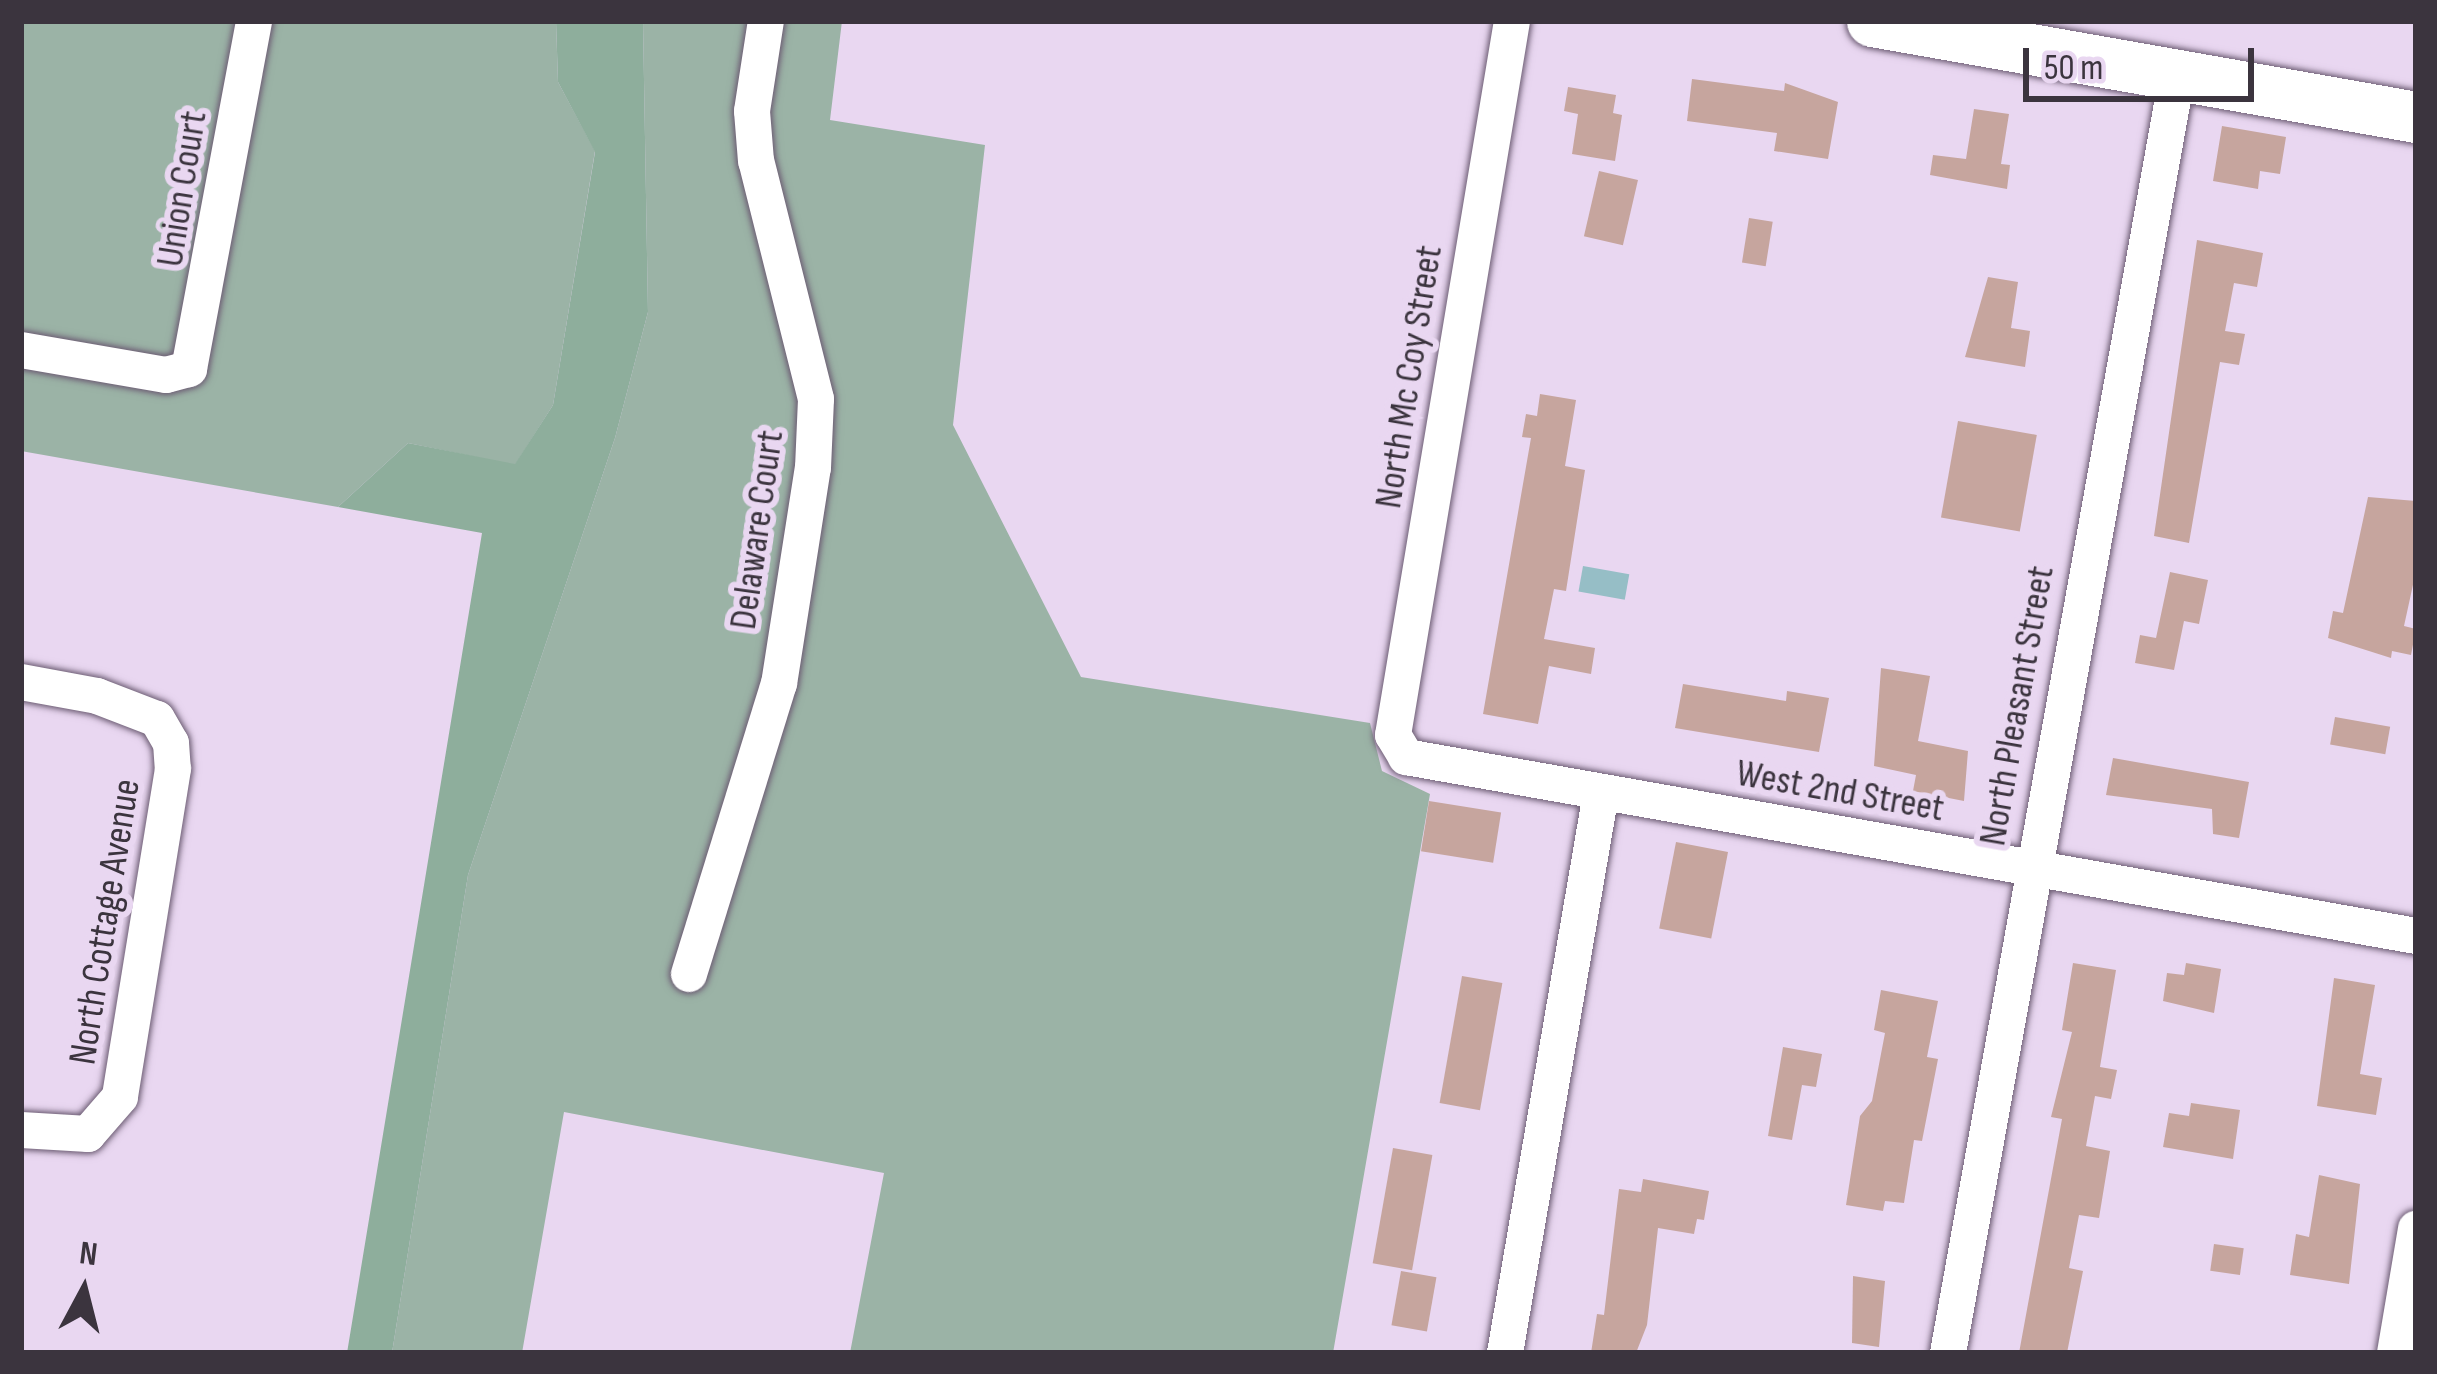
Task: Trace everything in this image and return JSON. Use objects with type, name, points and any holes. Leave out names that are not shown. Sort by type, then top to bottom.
[{"type":"street","name":"Union Court","points":[[21,350],[166,375],[189,369],[200,345],[254,21]]},
{"type":"street","name":"Delaware Court","points":[[689,974],[779,684],[813,467],[816,399],[755,161],[752,111],[766,21]]},
{"type":"street","name":"North Mc Coy Street","points":[[1399,745],[1393,735],[1512,21]]},
{"type":"street","points":[[1872,21],[2416,117]]},
{"type":"street","name":"North Pleasant Street","points":[[1948,1353],[2030,868],[2177,76]]},
{"type":"street","name":"North Cottage Avenue","points":[[21,682],[97,696],[157,719],[172,743],[173,769],[120,1097],[88,1134],[21,1130]]},
{"type":"street","name":"West 2nd Street","points":[[1399,745],[1406,757],[1426,762],[2416,936]]},
{"type":"street","points":[[1505,1353],[1601,793]]},
{"type":"street","points":[[2395,1353],[2416,1229]]},
{"type":"shaded area","points":[[21,21],[556,21],[558,82],[595,151],[553,405],[515,465],[408,443],[338,507],[21,451]]},
{"type":"shaded area","points":[[556,21],[643,21],[648,312],[615,438],[468,875],[392,1353],[347,1353],[482,533],[338,507],[408,443],[515,464],[553,405],[595,152],[558,82]]},
{"type":"shaded area","points":[[643,21],[842,21],[830,120],[985,145],[953,425],[1081,677],[1370,723],[1382,771],[1430,794],[1333,1353],[850,1353],[884,1173],[564,1112],[522,1353],[392,1353],[468,875],[615,438],[648,312]]},
{"type":"shaded area","points":[[1583,566],[1629,574],[1625,600],[1578,592]]},
{"type":"building","points":[[1692,79],[1784,91],[1785,83],[1838,102],[1828,159],[1774,151],[1777,133],[1687,121]]},
{"type":"building","points":[[1568,87],[1616,95],[1613,113],[1622,115],[1615,161],[1572,154],[1578,114],[1564,111]]},
{"type":"building","points":[[1974,109],[2009,114],[2001,164],[2010,165],[2007,189],[1930,175],[1933,155],[1966,159]]},
{"type":"building","points":[[2222,126],[2286,137],[2280,174],[2260,171],[2258,189],[2213,181]]},
{"type":"building","points":[[1599,171],[1638,180],[1623,245],[1584,236]]},
{"type":"building","points":[[1749,218],[1773,222],[1766,266],[1742,262]]},
{"type":"building","points":[[2197,240],[2263,253],[2257,287],[2234,283],[2225,331],[2245,334],[2239,365],[2220,362],[2189,543],[2154,536]]},
{"type":"building","points":[[1988,277],[2018,282],[2011,328],[2030,331],[2025,367],[1965,357]]},
{"type":"building","points":[[1540,394],[1576,400],[1565,466],[1585,470],[1566,591],[1554,589],[1544,639],[1595,648],[1591,674],[1549,666],[1538,724],[1483,714],[1531,438],[1522,437],[1526,414],[1537,416]]},
{"type":"building","points":[[1958,421],[2037,435],[2020,531],[1941,518]]},
{"type":"building","points":[[2368,497],[2416,501],[2416,571],[2404,626],[2416,629],[2411,655],[2392,651],[2391,658],[2328,638],[2333,611],[2343,613]]},
{"type":"building","points":[[2170,572],[2208,580],[2199,624],[2184,621],[2174,670],[2135,663],[2140,635],[2156,638]]},
{"type":"building","points":[[1881,668],[1930,676],[1918,741],[1968,751],[1964,801],[1913,791],[1916,775],[1874,766]]},
{"type":"building","points":[[1683,684],[1786,701],[1787,691],[1829,698],[1819,752],[1675,728]]},
{"type":"building","points":[[2335,717],[2390,727],[2385,754],[2330,745]]},
{"type":"building","points":[[2113,758],[2249,782],[2239,838],[2213,834],[2212,809],[2106,795]]},
{"type":"building","points":[[1429,801],[1501,812],[1493,863],[1421,851]]},
{"type":"building","points":[[1676,842],[1728,852],[1711,938],[1659,928]]},
{"type":"building","points":[[2073,963],[2116,970],[2100,1067],[2117,1070],[2111,1099],[2095,1096],[2086,1146],[2110,1151],[2099,1218],[2079,1215],[2069,1268],[2083,1271],[2067,1353],[2019,1353],[2062,1119],[2051,1117],[2072,1032],[2062,1030]]},
{"type":"building","points":[[2186,963],[2221,969],[2214,1013],[2163,1001],[2167,973],[2184,975]]},
{"type":"building","points":[[1462,976],[1502,983],[1480,1110],[1440,1103]]},
{"type":"building","points":[[2334,978],[2375,985],[2360,1074],[2382,1078],[2376,1115],[2317,1106]]},
{"type":"building","points":[[1881,990],[1938,1001],[1927,1057],[1938,1059],[1922,1141],[1914,1140],[1904,1203],[1885,1201],[1883,1211],[1846,1205],[1860,1116],[1872,1101],[1885,1033],[1874,1030]]},
{"type":"building","points":[[1783,1047],[1822,1054],[1816,1087],[1802,1085],[1792,1140],[1768,1136]]},
{"type":"building","points":[[2191,1103],[2240,1110],[2233,1159],[2163,1147],[2169,1113],[2189,1116]]},
{"type":"building","points":[[1393,1148],[1432,1155],[1412,1270],[1373,1263]]},
{"type":"building","points":[[2319,1175],[2360,1184],[2349,1284],[2290,1275],[2296,1234],[2309,1237]]},
{"type":"building","points":[[1643,1179],[1709,1191],[1704,1220],[1697,1219],[1694,1234],[1658,1228],[1647,1325],[1636,1353],[1591,1353],[1597,1314],[1604,1315],[1619,1189],[1641,1192]]},
{"type":"building","points":[[2214,1244],[2244,1248],[2240,1275],[2210,1271]]},
{"type":"building","points":[[1401,1271],[1436,1277],[1427,1331],[1391,1325]]},
{"type":"building","points":[[1853,1276],[1885,1281],[1879,1347],[1852,1343]]}]
